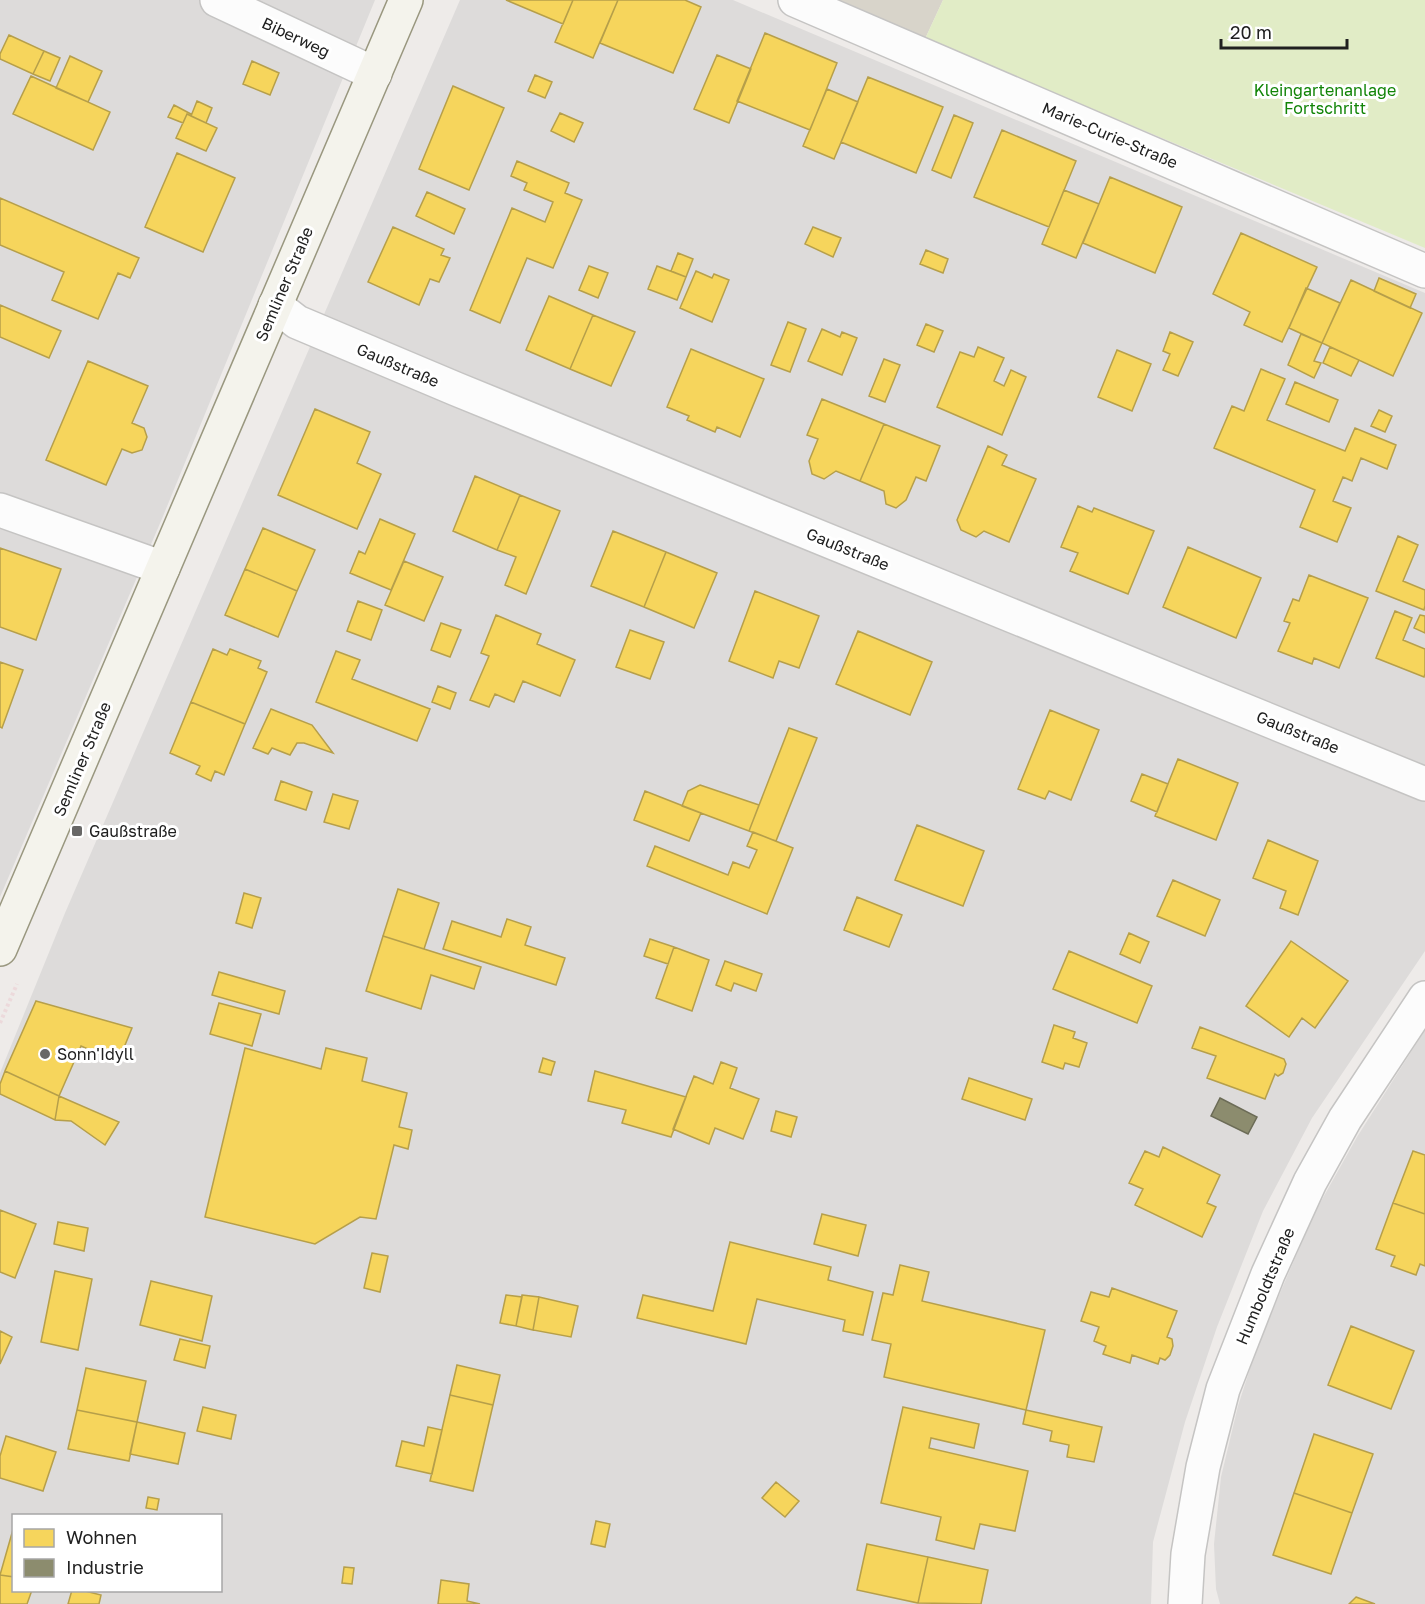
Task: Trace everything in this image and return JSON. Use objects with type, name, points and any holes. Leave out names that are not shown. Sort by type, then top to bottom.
[{"type":"street","name":"Biberweg","points":[[217,0],[375,74]]},
{"type":"street","name":"Semliner Straße","points":[[0,949],[406,0]]},
{"type":"street","name":"Marie-Curie-Straße","points":[[795,0],[1425,271]]},
{"type":"street","name":"Gaußstraße","points":[[275,305],[297,322],[456,389],[1425,784]]},
{"type":"street","points":[[0,510],[163,568]]},
{"type":"street","name":"Humboldtstraße","points":[[1185,1604],[1188,1554],[1203,1467],[1223,1389],[1264,1285],[1310,1182],[1345,1119],[1425,999]]},
{"type":"shaded area","points":[[0,0],[375,0],[161,521],[0,897]]},
{"type":"shaded area","points":[[460,0],[733,0],[1425,293],[1425,951],[1312,1118],[1263,1211],[1217,1327],[1185,1422],[1153,1542],[1151,1604],[0,1604],[0,1073],[65,913]]},
{"type":"shaded area","points":[[833,0],[943,0],[925,39]]},
{"type":"shaded area","points":[[1425,1030],[1425,1604],[1220,1604],[1216,1589],[1214,1544],[1221,1477],[1238,1406],[1258,1344],[1315,1212],[1357,1137]]},
{"type":"green space","name":"Kleingartenanlage Fortschritt","points":[[943,0],[1425,0],[1425,248],[925,39]]},
{"type":"building: Wohnen","points":[[506,0],[573,0],[563,24]]},
{"type":"building: Wohnen","points":[[573,0],[618,0],[593,58],[555,42]]},
{"type":"building: Wohnen","points":[[618,0],[685,0],[701,7],[673,73],[600,43]]},
{"type":"building: Wohnen","points":[[765,33],[837,63],[810,130],[737,101]]},
{"type":"building: Wohnen","points":[[9,35],[44,51],[33,74],[0,59]]},
{"type":"building: Wohnen","points":[[44,51],[60,58],[50,81],[33,74]]},
{"type":"building: Wohnen","points":[[717,55],[751,69],[729,123],[694,109]]},
{"type":"building: Wohnen","points":[[70,56],[102,71],[88,102],[56,88]]},
{"type":"building: Wohnen","points":[[252,61],[279,73],[270,95],[243,84]]},
{"type":"building: Wohnen","points":[[535,75],[552,82],[545,98],[528,91]]},
{"type":"building: Wohnen","points":[[31,76],[110,112],[93,150],[13,114]]},
{"type":"building: Wohnen","points":[[868,77],[943,107],[916,173],[841,142]]},
{"type":"building: Wohnen","points":[[453,86],[504,108],[469,190],[419,169]]},
{"type":"building: Wohnen","points":[[827,89],[858,102],[834,159],[803,146]]},
{"type":"building: Wohnen","points":[[197,101],[212,108],[206,123],[191,116]]},
{"type":"building: Wohnen","points":[[174,105],[191,116],[187,114],[183,123],[168,117]]},
{"type":"building: Wohnen","points":[[560,113],[583,123],[574,142],[551,131]]},
{"type":"building: Wohnen","points":[[187,114],[217,128],[206,151],[176,138]]},
{"type":"building: Wohnen","points":[[954,115],[973,123],[951,178],[932,170]]},
{"type":"building: Wohnen","points":[[1002,130],[1076,161],[1049,227],[974,197]]},
{"type":"building: Wohnen","points":[[177,153],[235,178],[203,252],[145,227]]},
{"type":"building: Wohnen","points":[[517,161],[569,183],[565,193],[582,200],[553,268],[527,258],[500,323],[470,310],[512,208],[545,222],[553,202],[524,190],[527,183],[511,176]]},
{"type":"building: Wohnen","points":[[1110,177],[1182,207],[1155,273],[1083,243]]},
{"type":"building: Wohnen","points":[[1064,190],[1099,204],[1076,258],[1042,244]]},
{"type":"building: Wohnen","points":[[427,192],[465,209],[454,234],[416,216]]},
{"type":"building: Wohnen","points":[[0,198],[139,258],[130,278],[118,273],[98,319],[52,300],[64,272],[0,245]]},
{"type":"building: Wohnen","points":[[393,227],[444,249],[441,255],[450,258],[439,282],[430,279],[419,305],[368,282]]},
{"type":"building: Wohnen","points":[[813,227],[841,238],[833,257],[805,244]]},
{"type":"building: Wohnen","points":[[1241,233],[1317,267],[1282,342],[1244,325],[1250,312],[1213,294]]},
{"type":"building: Wohnen","points":[[926,250],[948,259],[943,273],[920,264]]},
{"type":"building: Wohnen","points":[[678,253],[693,259],[686,277],[671,271]]},
{"type":"building: Wohnen","points":[[589,266],[608,273],[598,298],[579,290]]},
{"type":"building: Wohnen","points":[[657,266],[686,277],[677,300],[648,289]]},
{"type":"building: Wohnen","points":[[696,271],[712,278],[714,274],[729,280],[712,322],[680,308]]},
{"type":"building: Wohnen","points":[[1379,278],[1416,294],[1410,308],[1374,291]]},
{"type":"building: Wohnen","points":[[1351,280],[1422,313],[1393,376],[1322,343]]},
{"type":"building: Wohnen","points":[[1306,288],[1340,303],[1322,343],[1289,328]]},
{"type":"building: Wohnen","points":[[549,296],[593,315],[570,369],[526,350]]},
{"type":"building: Wohnen","points":[[0,305],[61,331],[49,358],[0,337]]},
{"type":"building: Wohnen","points":[[593,315],[635,332],[611,386],[570,369]]},
{"type":"building: Wohnen","points":[[788,322],[806,329],[790,372],[771,365]]},
{"type":"building: Wohnen","points":[[926,324],[943,331],[934,352],[917,345]]},
{"type":"building: Wohnen","points":[[822,329],[840,337],[842,332],[857,338],[842,375],[808,361]]},
{"type":"building: Wohnen","points":[[1170,332],[1193,342],[1178,376],[1163,370],[1170,354],[1163,351]]},
{"type":"building: Wohnen","points":[[1301,334],[1322,343],[1314,361],[1321,363],[1314,378],[1288,365]]},
{"type":"building: Wohnen","points":[[978,347],[1004,358],[994,381],[1004,386],[1011,370],[1026,377],[1002,435],[937,407],[960,352],[974,357]]},
{"type":"building: Wohnen","points":[[1330,347],[1359,360],[1351,376],[1323,363]]},
{"type":"building: Wohnen","points":[[691,349],[764,379],[740,437],[717,427],[715,432],[687,420],[689,416],[667,407]]},
{"type":"building: Wohnen","points":[[1117,350],[1151,364],[1132,411],[1098,397]]},
{"type":"building: Wohnen","points":[[884,359],[900,365],[885,402],[869,396]]},
{"type":"building: Wohnen","points":[[88,361],[148,386],[132,423],[144,428],[147,437],[142,450],[132,453],[122,449],[106,485],[46,460]]},
{"type":"building: Wohnen","points":[[1261,369],[1285,379],[1267,420],[1345,451],[1355,428],[1396,445],[1387,469],[1361,458],[1352,481],[1343,477],[1333,501],[1351,508],[1337,542],[1300,527],[1315,490],[1214,448],[1232,406],[1244,411]]},
{"type":"building: Wohnen","points":[[1295,382],[1338,400],[1329,422],[1286,404]]},
{"type":"building: Wohnen","points":[[822,399],[884,424],[860,481],[836,471],[824,479],[812,474],[809,461],[818,439],[807,435]]},
{"type":"building: Wohnen","points":[[315,409],[370,432],[357,463],[381,474],[357,529],[278,495]]},
{"type":"building: Wohnen","points":[[1379,410],[1392,416],[1385,432],[1371,426]]},
{"type":"building: Wohnen","points":[[884,424],[940,446],[926,481],[916,477],[906,500],[896,508],[886,504],[884,491],[860,481]]},
{"type":"building: Wohnen","points":[[988,446],[1007,455],[1002,465],[1036,479],[1009,542],[984,531],[976,537],[961,530],[957,520]]},
{"type":"building: Wohnen","points":[[475,476],[520,495],[497,550],[453,531]]},
{"type":"building: Wohnen","points":[[520,495],[560,511],[526,594],[505,585],[516,557],[497,550]]},
{"type":"building: Wohnen","points":[[1078,506],[1092,512],[1094,508],[1154,531],[1128,594],[1070,571],[1078,553],[1061,547]]},
{"type":"building: Wohnen","points":[[380,519],[415,534],[391,590],[350,573],[359,551],[365,554]]},
{"type":"building: Wohnen","points":[[263,528],[315,550],[297,591],[245,569]]},
{"type":"building: Wohnen","points":[[613,531],[666,552],[644,607],[591,586]]},
{"type":"building: Wohnen","points":[[1398,536],[1418,545],[1403,581],[1425,590],[1424,610],[1376,591]]},
{"type":"building: Wohnen","points":[[1188,547],[1261,578],[1236,638],[1163,607]]},
{"type":"building: Wohnen","points":[[0,548],[61,569],[36,640],[0,627]]},
{"type":"building: Wohnen","points":[[666,552],[717,573],[694,628],[644,607]]},
{"type":"building: Wohnen","points":[[404,561],[443,577],[424,621],[385,605]]},
{"type":"building: Wohnen","points":[[245,569],[297,591],[278,637],[225,615]]},
{"type":"building: Wohnen","points":[[1309,575],[1368,598],[1339,668],[1314,658],[1312,664],[1278,651],[1290,623],[1284,621],[1293,599],[1299,601]]},
{"type":"building: Wohnen","points":[[755,591],[819,616],[799,668],[779,661],[773,678],[729,661]]},
{"type":"building: Wohnen","points":[[358,601],[382,610],[371,640],[347,631]]},
{"type":"building: Wohnen","points":[[1395,611],[1412,618],[1403,640],[1425,649],[1424,677],[1376,658]]},
{"type":"building: Wohnen","points":[[496,615],[541,634],[537,644],[575,660],[560,696],[523,681],[514,702],[495,694],[489,707],[470,700],[489,656],[481,653]]},
{"type":"building: Wohnen","points":[[1420,615],[1425,616],[1425,633],[1414,628]]},
{"type":"building: Wohnen","points":[[441,623],[461,630],[450,657],[431,650]]},
{"type":"building: Wohnen","points":[[630,630],[664,642],[650,679],[616,667]]},
{"type":"building: Wohnen","points":[[858,631],[932,662],[910,715],[836,684]]},
{"type":"building: Wohnen","points":[[213,649],[227,655],[230,649],[261,661],[258,668],[267,672],[245,724],[191,702]]},
{"type":"building: Wohnen","points":[[336,651],[360,660],[352,679],[430,709],[417,741],[316,702]]},
{"type":"building: Wohnen","points":[[0,662],[23,670],[2,728],[0,727]]},
{"type":"building: Wohnen","points":[[438,686],[456,693],[450,709],[432,702]]},
{"type":"building: Wohnen","points":[[191,702],[245,724],[224,775],[215,771],[211,781],[196,774],[200,766],[170,753]]},
{"type":"building: Wohnen","points":[[271,709],[312,725],[333,753],[304,743],[297,743],[290,755],[272,748],[268,754],[253,748]]},
{"type":"building: Wohnen","points":[[1050,710],[1099,730],[1071,800],[1049,791],[1045,799],[1018,789]]},
{"type":"building: Wohnen","points":[[789,728],[817,738],[776,841],[749,831]]},
{"type":"building: Wohnen","points":[[1178,759],[1238,783],[1216,840],[1155,816]]},
{"type":"building: Wohnen","points":[[1142,774],[1168,784],[1157,812],[1131,801]]},
{"type":"building: Wohnen","points":[[281,781],[312,792],[306,810],[275,800]]},
{"type":"building: Wohnen","points":[[700,785],[759,805],[749,831],[682,806],[688,791]]},
{"type":"building: Wohnen","points":[[645,791],[701,813],[689,841],[634,820]]},
{"type":"building: Wohnen","points":[[333,794],[358,801],[349,829],[324,822]]},
{"type":"building: Wohnen","points":[[917,825],[984,851],[963,906],[895,880]]},
{"type":"building: Wohnen","points":[[753,832],[793,848],[767,914],[647,866],[655,846],[728,875],[733,862],[749,868],[757,850],[747,846]]},
{"type":"building: Wohnen","points":[[1268,840],[1318,861],[1298,915],[1280,908],[1286,891],[1253,878]]},
{"type":"building: Wohnen","points":[[1173,880],[1220,900],[1205,936],[1157,916]]},
{"type":"building: Wohnen","points":[[398,889],[439,903],[424,949],[383,936]]},
{"type":"building: Wohnen","points":[[244,893],[261,898],[252,928],[236,923]]},
{"type":"building: Wohnen","points":[[857,897],[902,915],[889,947],[844,930]]},
{"type":"building: Wohnen","points":[[507,919],[531,927],[525,945],[565,958],[556,985],[443,949],[452,921],[501,937]]},
{"type":"building: Wohnen","points":[[1129,933],[1149,942],[1140,963],[1120,954]]},
{"type":"building: Wohnen","points":[[383,936],[481,967],[474,989],[431,975],[421,1009],[366,991]]},
{"type":"building: Wohnen","points":[[650,939],[674,947],[668,964],[644,956]]},
{"type":"building: Wohnen","points":[[1291,941],[1348,981],[1315,1028],[1302,1018],[1289,1037],[1246,1006]]},
{"type":"building: Wohnen","points":[[674,947],[709,960],[692,1011],[656,998]]},
{"type":"building: Wohnen","points":[[1069,951],[1152,986],[1137,1023],[1053,989]]},
{"type":"building: Wohnen","points":[[725,961],[762,974],[756,991],[734,983],[731,991],[716,985]]},
{"type":"building: Wohnen","points":[[219,972],[285,991],[279,1014],[212,995]]},
{"type":"building: Wohnen","name":"Sonn'Idyll","points":[[36,1001],[132,1028],[118,1062],[81,1046],[59,1096],[5,1071]]},
{"type":"building: Wohnen","points":[[219,1003],[261,1014],[252,1046],[210,1034]]},
{"type":"building: Wohnen","points":[[1054,1025],[1075,1032],[1073,1038],[1087,1043],[1079,1067],[1065,1063],[1063,1069],[1042,1062]]},
{"type":"building: Wohnen","points":[[1200,1027],[1284,1059],[1286,1064],[1283,1073],[1278,1076],[1275,1074],[1265,1099],[1207,1078],[1216,1056],[1192,1048]]},
{"type":"building: Wohnen","points":[[245,1048],[321,1069],[326,1048],[367,1058],[362,1081],[407,1093],[399,1127],[412,1130],[408,1149],[394,1145],[376,1219],[360,1217],[315,1244],[205,1217]]},
{"type":"building: Wohnen","points":[[543,1058],[555,1062],[551,1075],[539,1072]]},
{"type":"building: Wohnen","points":[[721,1062],[737,1068],[730,1088],[759,1099],[743,1139],[715,1128],[709,1144],[673,1129],[694,1076],[713,1084]]},
{"type":"building: Wohnen","points":[[5,1071],[59,1096],[55,1120],[0,1094],[0,1084]]},
{"type":"building: Wohnen","points":[[595,1071],[686,1097],[671,1137],[622,1123],[626,1110],[588,1101]]},
{"type":"building: Wohnen","points":[[969,1078],[1032,1099],[1025,1120],[962,1099]]},
{"type":"building: Wohnen","points":[[59,1096],[119,1122],[105,1145],[71,1121],[55,1120]]},
{"type":"building: Wohnen","points":[[776,1111],[797,1117],[791,1137],[771,1131]]},
{"type":"building: Wohnen","points":[[1163,1147],[1220,1175],[1207,1203],[1216,1207],[1202,1237],[1135,1205],[1143,1189],[1129,1183],[1145,1151],[1159,1157]]},
{"type":"building: Wohnen","points":[[1413,1151],[1425,1155],[1425,1214],[1393,1203]]},
{"type":"building: Wohnen","points":[[1393,1203],[1425,1214],[1425,1266],[1420,1264],[1416,1275],[1391,1266],[1395,1256],[1376,1249]]},
{"type":"building: Wohnen","points":[[0,1210],[36,1224],[15,1278],[0,1272]]},
{"type":"building: Wohnen","points":[[822,1214],[866,1225],[858,1256],[814,1244]]},
{"type":"building: Wohnen","points":[[58,1222],[88,1228],[84,1251],[54,1244]]},
{"type":"building: Wohnen","points":[[730,1242],[831,1267],[828,1280],[873,1292],[863,1335],[843,1331],[845,1320],[757,1299],[746,1344],[637,1318],[643,1295],[713,1311]]},
{"type":"building: Wohnen","points":[[372,1253],[388,1256],[380,1292],[364,1288]]},
{"type":"building: Wohnen","points":[[900,1265],[929,1272],[922,1301],[1045,1330],[1026,1410],[884,1377],[891,1344],[872,1340],[883,1293],[893,1295]]},
{"type":"building: Wohnen","points":[[55,1271],[92,1279],[78,1350],[41,1342]]},
{"type":"building: Wohnen","points":[[151,1281],[212,1296],[202,1341],[140,1325]]},
{"type":"building: Wohnen","points":[[1112,1288],[1177,1311],[1167,1337],[1172,1339],[1173,1346],[1170,1355],[1165,1360],[1160,1358],[1158,1364],[1132,1355],[1130,1363],[1103,1354],[1106,1346],[1094,1341],[1099,1327],[1081,1321],[1091,1292],[1109,1297]]},
{"type":"building: Wohnen","points":[[506,1295],[522,1297],[516,1326],[500,1323]]},
{"type":"building: Wohnen","points":[[522,1295],[539,1297],[533,1330],[516,1326]]},
{"type":"building: Wohnen","points":[[539,1297],[578,1306],[571,1337],[533,1330]]},
{"type":"building: Wohnen","points":[[1351,1326],[1414,1351],[1391,1409],[1328,1385]]},
{"type":"building: Wohnen","points":[[0,1331],[12,1337],[0,1364]]},
{"type":"building: Wohnen","points":[[180,1339],[210,1346],[205,1368],[174,1360]]},
{"type":"building: Wohnen","points":[[457,1365],[500,1375],[493,1405],[450,1395]]},
{"type":"building: Wohnen","points":[[86,1368],[146,1381],[137,1422],[77,1410]]},
{"type":"building: Wohnen","points":[[450,1395],[493,1405],[473,1491],[430,1481]]},
{"type":"building: Wohnen","points":[[203,1407],[236,1415],[231,1439],[197,1431]]},
{"type":"building: Wohnen","points":[[903,1407],[979,1424],[974,1448],[931,1438],[929,1448],[1028,1471],[1015,1531],[980,1524],[974,1549],[936,1540],[941,1517],[881,1503]]},
{"type":"building: Wohnen","points":[[77,1410],[137,1422],[129,1461],[68,1449]]},
{"type":"building: Wohnen","points":[[1026,1410],[1102,1427],[1094,1462],[1067,1457],[1069,1445],[1050,1441],[1052,1431],[1023,1424]]},
{"type":"building: Wohnen","points":[[137,1422],[185,1433],[178,1464],[130,1454]]},
{"type":"building: Wohnen","points":[[428,1427],[442,1430],[432,1474],[396,1466],[402,1441],[424,1446]]},
{"type":"building: Wohnen","points":[[1314,1434],[1373,1454],[1352,1513],[1294,1493]]},
{"type":"building: Wohnen","points":[[6,1436],[56,1452],[43,1491],[0,1478],[0,1456]]},
{"type":"building: Wohnen","points":[[776,1482],[799,1501],[785,1517],[762,1498]]},
{"type":"building: Wohnen","points":[[1294,1493],[1352,1513],[1331,1574],[1273,1555]]},
{"type":"building: Wohnen","points":[[148,1497],[159,1499],[157,1510],[146,1508]]},
{"type":"building: Wohnen","points":[[596,1521],[610,1524],[605,1547],[591,1544]]},
{"type":"building: Wohnen","points":[[12,1533],[12,1577],[0,1575]]},
{"type":"building: Wohnen","points":[[867,1544],[928,1557],[918,1603],[857,1590]]},
{"type":"building: Wohnen","points":[[928,1557],[988,1570],[981,1604],[918,1603]]},
{"type":"building: Wohnen","points":[[344,1567],[354,1568],[352,1584],[342,1583]]},
{"type":"building: Wohnen","points":[[0,1575],[12,1577],[12,1592],[31,1592],[27,1604],[0,1604]]},
{"type":"building: Wohnen","points":[[441,1580],[469,1584],[467,1601],[480,1604],[438,1604]]},
{"type":"building: Wohnen","points":[[71,1592],[101,1595],[99,1604],[68,1604]]},
{"type":"building: Wohnen","points":[[1356,1597],[1375,1604],[1349,1604]]},
{"type":"building: Industrie","points":[[1220,1098],[1257,1117],[1248,1134],[1211,1116]]},
{"type":"place","name":"Gaußstraße","points":[[77,831]]},
{"type":"place","name":"Sonn'Idyll","points":[[45,1054]]}]
